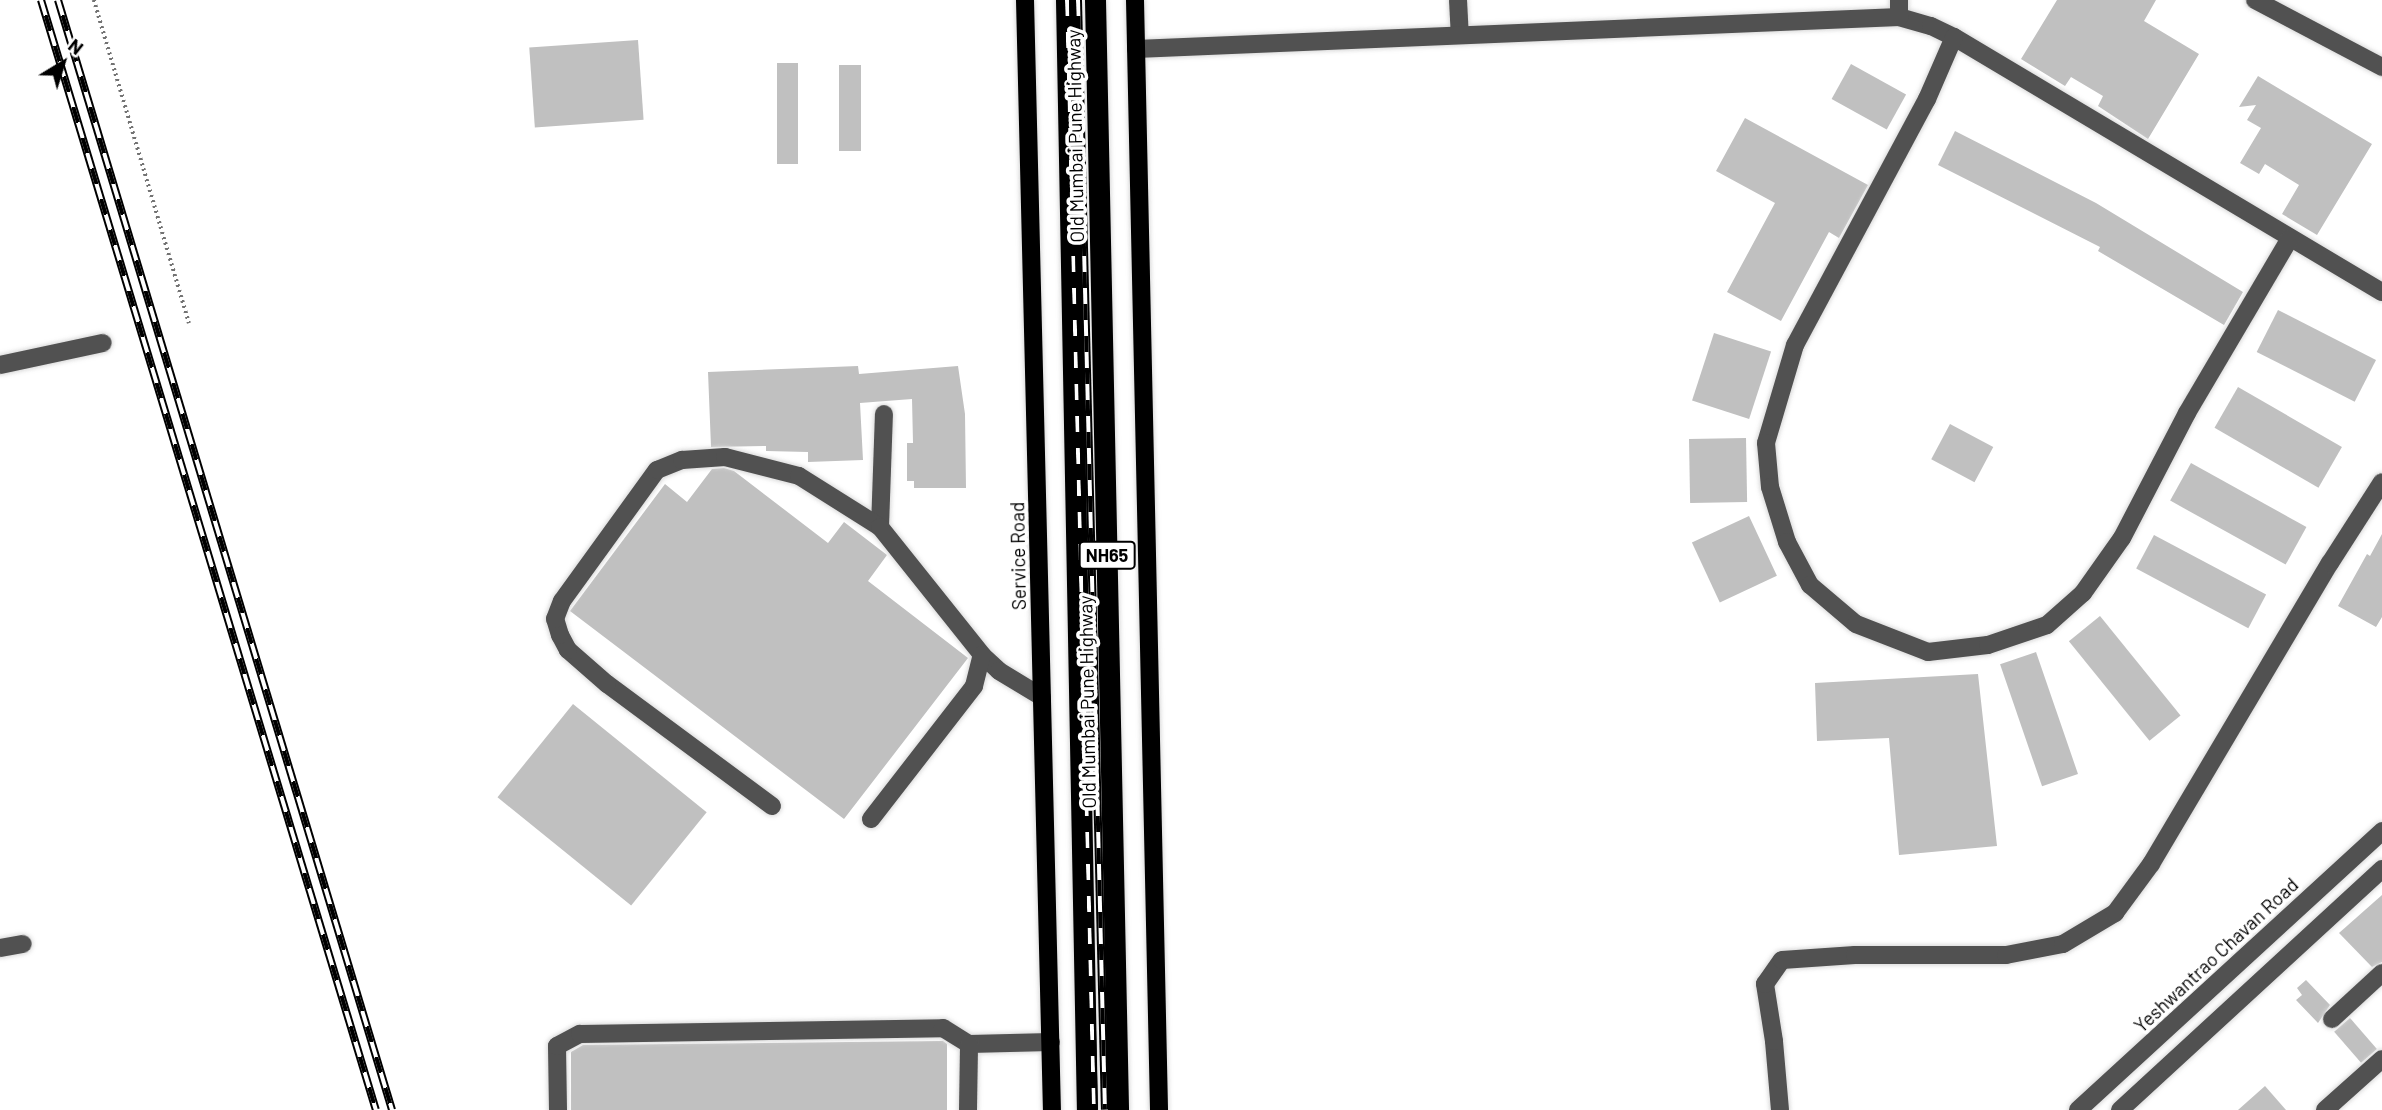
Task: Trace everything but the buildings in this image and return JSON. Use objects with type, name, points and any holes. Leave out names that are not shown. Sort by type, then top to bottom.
[{"type":"highway","name":"Old Mumbai Pune Highway","points":[[1066,0],[1087,1110]]},
{"type":"highway","name":"Old Mumbai Pune Highway","points":[[1096,0],[1118,1110]]},
{"type":"main road","name":"Service Road","points":[[1025,0],[1052,1110]]},
{"type":"main road","points":[[1135,0],[1159,1110]]},
{"type":"street","points":[[1458,0],[1460,34]]},
{"type":"street","points":[[2255,0],[2382,67]]},
{"type":"street","points":[[1136,49],[1460,34],[1899,8],[1954,37],[2382,292]]},
{"type":"street","points":[[1954,37],[1927,99],[1795,345],[1766,443],[1770,487],[1787,542],[1810,585],[1856,624],[1928,652],[1988,645],[2047,625],[2083,593],[2122,538],[2188,413],[2290,238]]},
{"type":"street","points":[[0,365],[103,343]]},
{"type":"street","points":[[880,527],[884,414]]},
{"type":"street","points":[[772,806],[607,684],[568,650],[555,619],[562,601],[657,470],[682,460],[725,457],[799,476],[880,527],[982,655],[999,671],[1042,697]]},
{"type":"street","points":[[1780,1110],[1774,1041],[1765,984],[1782,960],[1855,955],[2006,955],[2063,944],[2115,913],[2151,864],[2382,482]]},
{"type":"street","points":[[871,819],[974,686],[982,655]]},
{"type":"street","name":"Yeshwantrao Chavan Road","points":[[2078,1110],[2382,831]]},
{"type":"street","points":[[2120,1110],[2382,869]]},
{"type":"street","points":[[0,948],[23,944]]},
{"type":"street","points":[[2332,1019],[2382,973]]},
{"type":"street","points":[[558,1110],[557,1046],[580,1034],[943,1028],[969,1044],[1051,1042]]},
{"type":"street","points":[[968,1110],[969,1044]]},
{"type":"street","points":[[2325,1110],[2382,1059]]},
{"type":"path","points":[[94,0],[189,323]]},
{"type":"railway","points":[[41,0],[376,1110]]},
{"type":"railway","points":[[58,0],[392,1110]]},
{"type":"railway","points":[[1067,0],[1094,1110]]},
{"type":"railway","points":[[1078,0],[1105,1110]]}]
